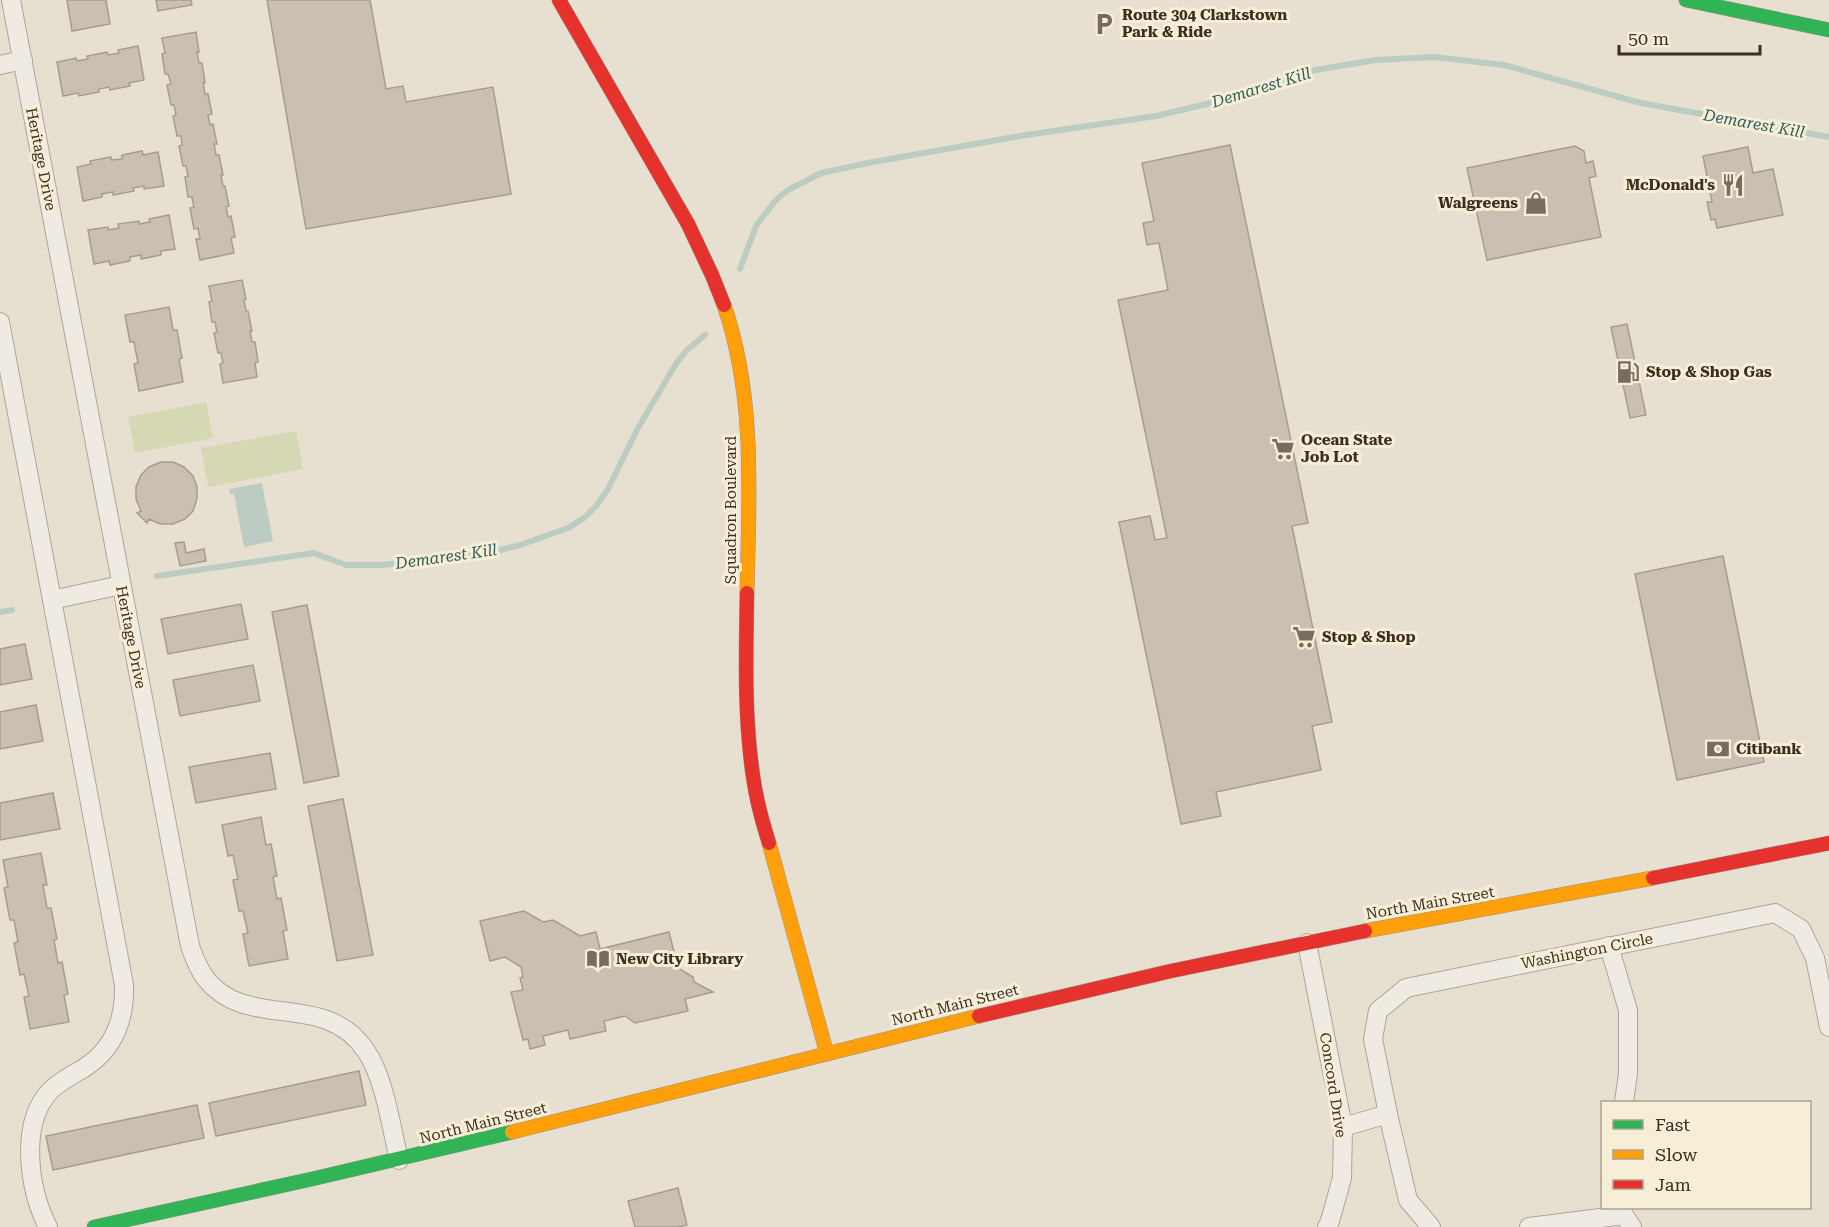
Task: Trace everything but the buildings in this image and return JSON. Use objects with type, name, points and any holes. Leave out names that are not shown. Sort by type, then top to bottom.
[{"type":"street","name":"Heritage Drive","points":[[11,0],[190,946],[200,970],[212,985],[231,999],[252,1007],[320,1017],[338,1025],[354,1037],[376,1070],[399,1160]]},
{"type":"street","name":"Squadron Boulevard","points":[[559,0],[689,226],[720,293],[730,326],[745,398],[749,437],[746,684],[753,779],[827,1054]]},
{"type":"street","points":[[1686,0],[1829,30]]},
{"type":"street","points":[[0,65],[23,60]]},
{"type":"street","points":[[0,322],[120,962],[124,996],[122,1018],[108,1046],[93,1061],[58,1083],[44,1098],[35,1116],[30,1161],[37,1198],[48,1227]]},
{"type":"street","points":[[52,600],[121,585]]},
{"type":"street","name":"North Main Street","points":[[94,1227],[399,1160],[1170,971],[1829,843]]},
{"type":"street","name":"Washington Circle","points":[[1431,1227],[1408,1200],[1373,1039],[1378,1011],[1406,988],[1775,914],[1801,929],[1815,958],[1829,1027]]},
{"type":"street","name":"Concord Drive","points":[[1307,943],[1343,1127],[1342,1178],[1327,1227]]},
{"type":"street","points":[[1609,946],[1628,1010],[1628,1074],[1624,1101]]},
{"type":"street","points":[[1343,1127],[1388,1113]]},
{"type":"street","points":[[1529,1227],[1627,1216]]},
{"type":"green space","points":[[206,402],[213,438],[135,453],[128,417]]},
{"type":"green space","points":[[296,431],[303,469],[208,487],[201,448]]},
{"type":"shaded area","points":[[262,483],[273,541],[244,547],[234,494],[230,494],[229,489]]},
{"type":"waterway","name":"Demarest Kill","points":[[740,269],[756,226],[776,200],[788,190],[821,173],[1026,135],[1156,116],[1253,93],[1315,70],[1376,60],[1434,57],[1504,65],[1641,103],[1829,137]]},
{"type":"waterway","name":"Demarest Kill","points":[[157,576],[314,553],[346,565],[383,565],[493,552],[568,528],[584,518],[597,505],[608,489],[638,428],[677,362],[705,335]]},
{"type":"waterway","name":"Demarest Kill","points":[[0,612],[12,610]]},
{"type":"traffic: fast","points":[[1686,0],[1829,30]]},
{"type":"traffic: fast","points":[[94,1227],[512,1132]]},
{"type":"traffic: slow","points":[[724,305],[734,340],[746,412],[749,484],[747,593]]},
{"type":"traffic: slow","points":[[769,843],[827,1054]]},
{"type":"traffic: slow","points":[[1365,931],[1653,878]]},
{"type":"traffic: slow","points":[[512,1132],[979,1016]]},
{"type":"traffic: jam","points":[[559,0],[688,224],[724,305]]},
{"type":"traffic: jam","points":[[747,593],[748,731],[754,785],[769,843]]},
{"type":"traffic: jam","points":[[1653,878],[1829,843]]},
{"type":"traffic: jam","points":[[979,1016],[1171,971],[1365,931]]},
{"type":"place","name":"Route 304 Clarkstown Park & Ride","points":[[1104,24]]},
{"type":"place","name":"McDonald's","points":[[1733,185]]},
{"type":"place","name":"Walgreens","points":[[1536,203]]},
{"type":"place","name":"Stop & Shop Gas","points":[[1628,372]]},
{"type":"place","name":"Ocean State Job Lot","points":[[1283,449]]},
{"type":"place","name":"Stop & Shop","points":[[1304,637]]},
{"type":"place","name":"Citibank","points":[[1718,749]]},
{"type":"place","name":"New City Library","points":[[598,959]]}]
